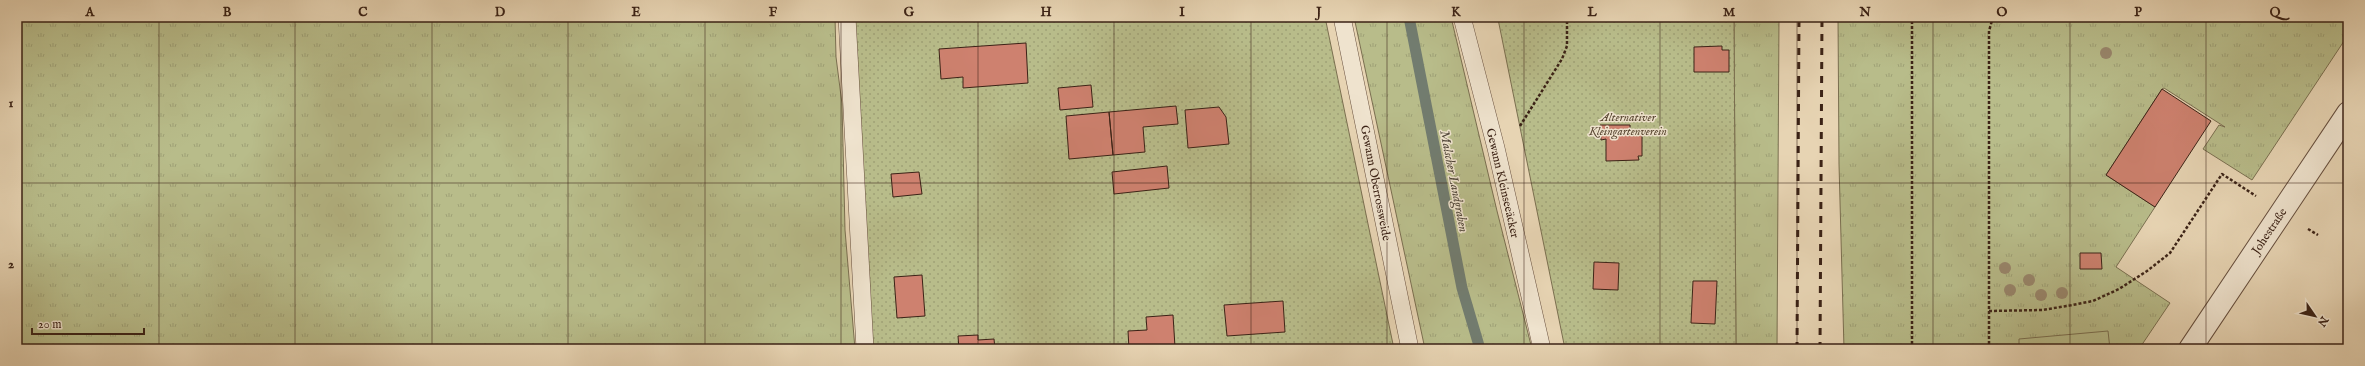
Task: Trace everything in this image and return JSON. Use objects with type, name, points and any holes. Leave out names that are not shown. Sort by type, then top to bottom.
[{"type":"street","name":"Johestraße","points":[[2190,349],[2348,113]]},
{"type":"lane","points":[[847,17],[865,349]]},
{"type":"lane","name":"Gewann Oberrossweide","points":[[1342,17],[1410,349]]},
{"type":"lane","name":"Gewann Kleinseeäcker","points":[[1462,17],[1496,148],[1542,349]]},
{"type":"path","points":[[1520,126],[1562,59],[1567,46],[1567,17]]},
{"type":"path","points":[[1912,17],[1912,349]]},
{"type":"path","points":[[1989,349],[1989,31],[1993,17]]},
{"type":"path","points":[[1989,311],[2042,310],[2067,306],[2092,301],[2119,289],[2147,271],[2170,253],[2222,174],[2282,212]]},
{"type":"green space","points":[[17,17],[835,17],[836,57],[842,104],[845,230],[855,349],[17,349]]},
{"type":"green space","points":[[854,17],[1325,17],[1394,349],[872,349]]},
{"type":"green space","points":[[1354,17],[1451,17],[1497,211],[1532,349],[1425,349]]},
{"type":"green space","name":"Alternativer Kleingartenverein","points":[[1494,17],[1734,17],[1736,349],[1565,349],[1498,19]]},
{"type":"green space","points":[[1734,17],[1779,17],[1777,349],[1736,349]]},
{"type":"green space","points":[[1838,17],[2348,17],[2348,35],[2252,180],[2203,149],[2219,125],[2225,127],[2164,88],[2162,89],[2106,175],[2155,207],[2116,267],[2170,303],[2139,349],[1844,349],[1839,164]]},
{"type":"green space","points":[[2108,331],[2110,349],[2019,349],[2019,339]]},
{"type":"building","points":[[1026,43],[1028,83],[963,88],[963,77],[941,79],[939,49]]},
{"type":"building","points":[[1722,46],[1722,50],[1729,50],[1729,72],[1694,72],[1694,47]]},
{"type":"building","points":[[1091,85],[1093,107],[1060,110],[1058,88]]},
{"type":"building","points":[[2162,89],[2211,121],[2155,207],[2106,175]]},
{"type":"building","points":[[1176,106],[1178,124],[1143,127],[1145,152],[1113,155],[1109,112]]},
{"type":"building","points":[[1219,107],[1226,117],[1229,144],[1188,148],[1185,110]]},
{"type":"building","points":[[1109,112],[1113,155],[1069,159],[1066,116]]},
{"type":"building","points":[[1600,125],[1630,125],[1630,131],[1642,131],[1642,156],[1638,156],[1639,160],[1606,161],[1606,139],[1601,140]]},
{"type":"building","points":[[1167,166],[1169,188],[1114,194],[1112,172]]},
{"type":"building","points":[[919,172],[922,194],[893,197],[891,174]]},
{"type":"building","points":[[2080,253],[2101,253],[2102,269],[2080,269]]},
{"type":"building","points":[[1594,262],[1619,263],[1618,290],[1593,289]]},
{"type":"building","points":[[922,275],[925,316],[897,318],[894,277]]},
{"type":"building","points":[[1693,281],[1717,281],[1715,324],[1691,323]]},
{"type":"building","points":[[1283,301],[1285,332],[1227,336],[1224,305]]},
{"type":"building","points":[[1173,315],[1175,347],[1129,349],[1128,331],[1147,330],[1146,317]]},
{"type":"building","points":[[978,335],[978,340],[994,339],[995,349],[959,349],[958,336]]},
{"type":"waterway","name":"Malscher Landgraben","points":[[1409,17],[1462,288],[1480,349]]},
{"type":"railway","points":[[1797,349],[1799,17]]},
{"type":"railway","points":[[1820,349],[1822,17]]}]
